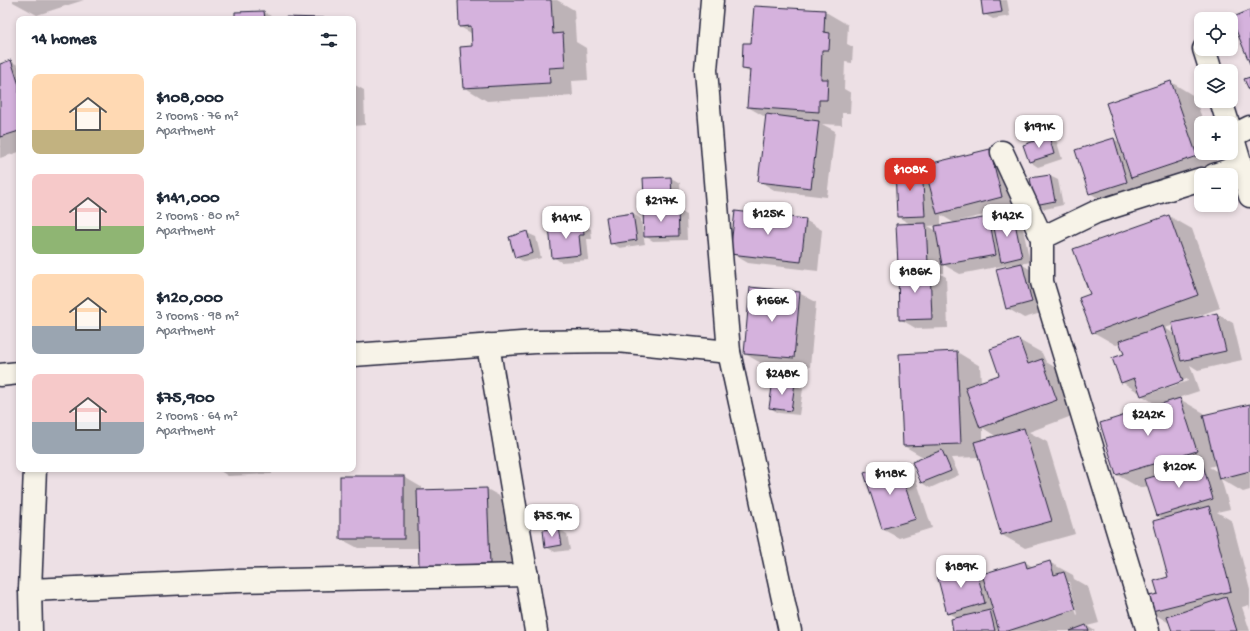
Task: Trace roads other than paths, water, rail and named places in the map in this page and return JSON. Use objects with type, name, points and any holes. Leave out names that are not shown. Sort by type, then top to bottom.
[{"type":"street","points":[[712,0],[706,70],[730,352],[790,631]]},
{"type":"street","points":[[1238,148],[1241,166],[1250,196]]},
{"type":"street","points":[[1002,152],[1042,238],[1042,282],[1148,631]]},
{"type":"street","points":[[1235,168],[1241,166]]},
{"type":"street","points":[[1042,238],[1096,212],[1194,181]]},
{"type":"street","points":[[356,355],[535,342],[617,341],[730,352]]},
{"type":"street","points":[[488,345],[536,631]]},
{"type":"street","points":[[0,375],[16,373]]},
{"type":"street","points":[[31,631],[30,590],[35,472]]},
{"type":"street","points":[[30,590],[236,581],[527,575]]}]
